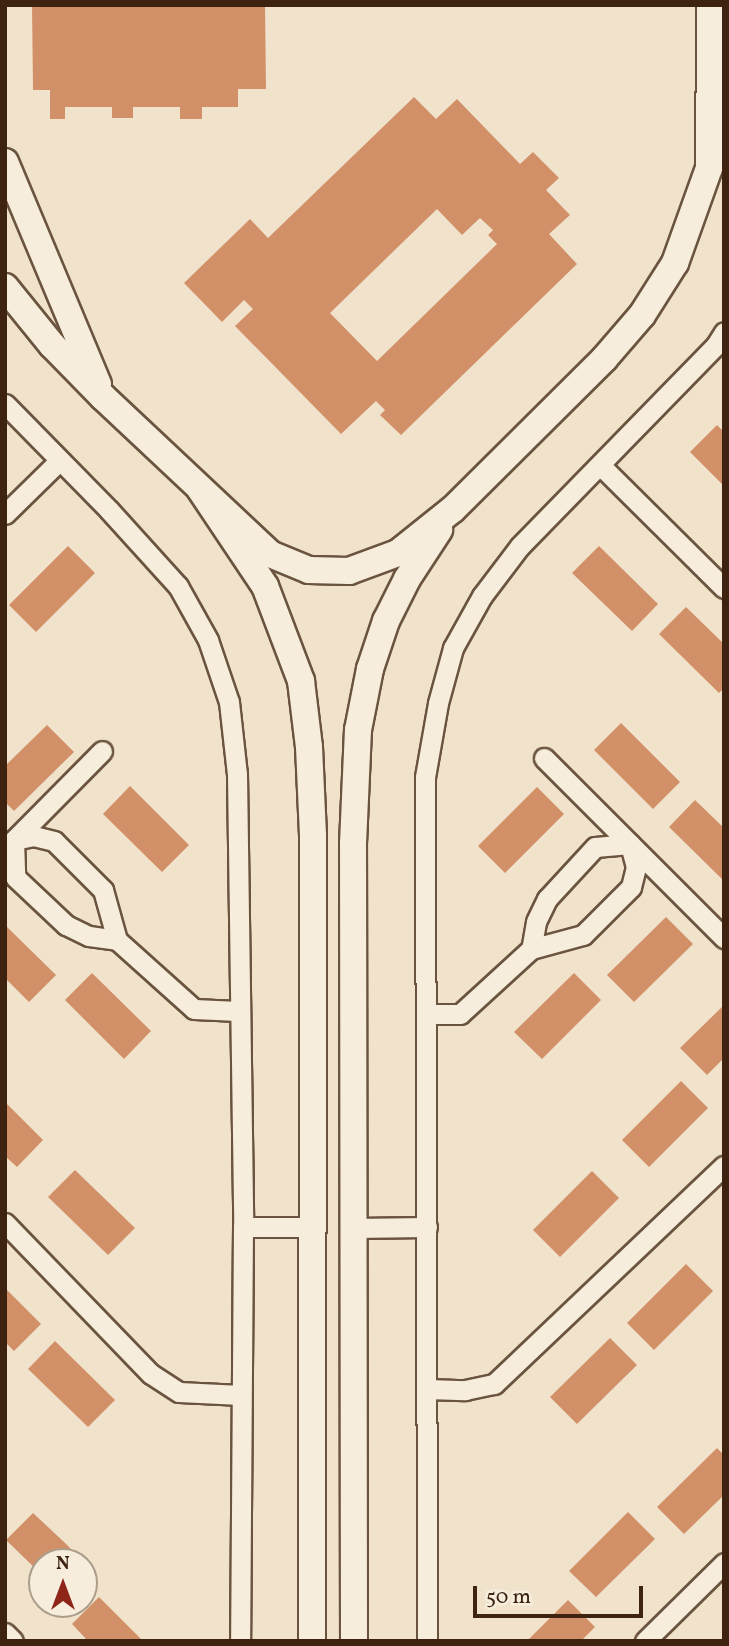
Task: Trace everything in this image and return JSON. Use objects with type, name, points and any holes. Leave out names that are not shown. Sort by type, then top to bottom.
[{"type":"main road","points":[[5,287],[52,345],[103,397],[270,554],[309,570],[349,571],[398,553],[453,509],[604,359],[642,315],[675,263],[709,167],[715,15]]},
{"type":"main road","points":[[5,162],[103,397]]},
{"type":"main road","points":[[200,489],[265,586],[301,681],[310,760],[314,944],[312,1641]]},
{"type":"main road","points":[[354,1641],[353,844],[358,730],[370,669],[386,621],[407,579],[453,509]]},
{"type":"main road","points":[[314,944],[353,944]]},
{"type":"main road","points":[[312,1506],[354,1506]]},
{"type":"street","points":[[427,1641],[428,1014],[425,778],[438,703],[453,648],[482,596],[520,546],[721,344]]},
{"type":"street","points":[[5,404],[109,510],[178,586],[208,640],[229,702],[237,774],[238,1011],[243,1227],[240,1641]]},
{"type":"street","points":[[5,514],[59,461]]},
{"type":"street","points":[[601,466],[724,588]]},
{"type":"street","points":[[10,845],[102,751]]},
{"type":"street","points":[[544,758],[724,938]]},
{"type":"street","points":[[10,845],[34,836],[54,841],[103,890],[117,940],[194,1009],[238,1011]]},
{"type":"street","points":[[428,1014],[460,1014],[531,949],[583,935],[631,887],[636,867],[630,844]]},
{"type":"street","points":[[531,949],[536,922],[547,899],[595,847],[630,844]]},
{"type":"street","points":[[10,845],[15,877],[66,925],[89,936],[117,940]]},
{"type":"street","points":[[427,1389],[466,1390],[494,1384],[724,1166]]},
{"type":"street","points":[[5,1223],[151,1374],[179,1391],[241,1395]]},
{"type":"street","points":[[243,1227],[313,1227]]},
{"type":"street","points":[[354,1228],[428,1227]]},
{"type":"street","points":[[645,1641],[724,1563]]},
{"type":"street","points":[[5,1633],[13,1641]]},
{"type":"building","points":[[32,5],[265,5],[266,89],[238,89],[238,107],[202,107],[202,119],[180,119],[180,107],[133,107],[133,118],[112,118],[112,107],[65,107],[65,119],[50,119],[50,90],[33,90]]},
{"type":"building","points":[[414,97],[436,119],[457,99],[520,164],[533,152],[559,178],[546,190],[570,215],[549,234],[577,264],[401,435],[380,415],[385,410],[376,401],[341,434],[235,326],[253,309],[244,300],[222,322],[184,283],[250,219],[268,238]],"holes":[[[437,209],[462,235],[480,218],[493,230],[488,235],[497,244],[377,361],[330,313]]]},
{"type":"building","points":[[717,425],[724,432],[724,486],[690,452]]},
{"type":"building","points":[[68,546],[95,573],[36,632],[9,605]]},
{"type":"building","points":[[599,546],[658,604],[632,631],[572,573]]},
{"type":"building","points":[[686,607],[724,644],[724,688],[719,693],[659,634]]},
{"type":"building","points":[[621,723],[680,782],[653,809],[594,750]]},
{"type":"building","points":[[47,725],[74,752],[14,811],[5,802],[5,766]]},
{"type":"building","points":[[130,786],[189,845],[162,872],[103,814]]},
{"type":"building","points":[[537,787],[564,814],[505,873],[478,846]]},
{"type":"building","points":[[695,800],[724,828],[724,881],[669,827]]},
{"type":"building","points":[[666,917],[693,944],[634,1002],[607,975]]},
{"type":"building","points":[[5,925],[56,975],[29,1002],[5,978]]},
{"type":"building","points":[[92,973],[151,1031],[124,1059],[65,1000]]},
{"type":"building","points":[[574,973],[601,1000],[542,1059],[514,1032]]},
{"type":"building","points":[[724,1005],[724,1058],[707,1075],[680,1048]]},
{"type":"building","points":[[681,1081],[708,1108],[649,1167],[622,1140]]},
{"type":"building","points":[[5,1102],[43,1140],[17,1167],[5,1156]]},
{"type":"building","points":[[75,1170],[135,1228],[108,1255],[48,1197]]},
{"type":"building","points":[[592,1171],[619,1198],[560,1257],[533,1230]]},
{"type":"building","points":[[686,1264],[713,1291],[654,1350],[627,1323]]},
{"type":"building","points":[[5,1288],[41,1324],[14,1351],[5,1342]]},
{"type":"building","points":[[610,1338],[637,1365],[577,1424],[550,1397]]},
{"type":"building","points":[[55,1341],[115,1400],[88,1427],[28,1369]]},
{"type":"building","points":[[717,1448],[724,1455],[724,1495],[684,1534],[657,1507]]},
{"type":"building","points":[[628,1512],[655,1539],[596,1597],[569,1571]]},
{"type":"building","points":[[33,1513],[70,1548],[28,1548],[28,1561],[6,1540]]},
{"type":"building","points":[[98,1598],[143,1641],[88,1641],[72,1624],[78,1618],[98,1618]]},
{"type":"building","points":[[568,1600],[595,1627],[581,1641],[527,1641]]}]
